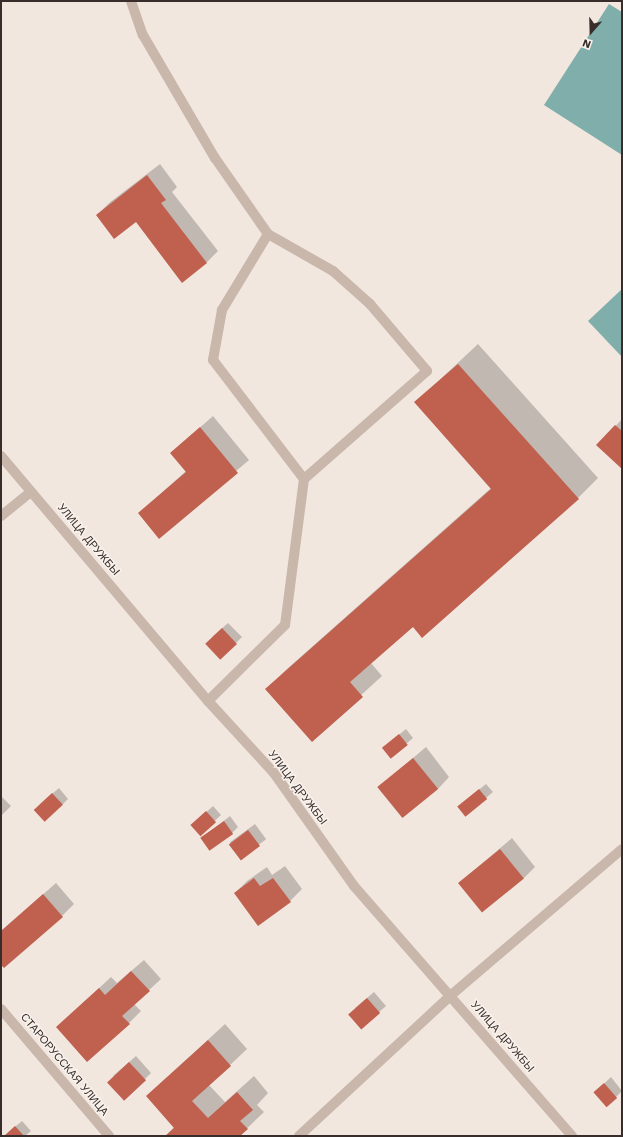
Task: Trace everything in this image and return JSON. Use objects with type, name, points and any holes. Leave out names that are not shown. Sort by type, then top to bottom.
[{"type":"street","points":[[131,1],[143,35],[215,158],[268,234],[333,271],[370,304],[426,371],[304,479],[285,625],[208,701]]},
{"type":"street","points":[[268,234],[222,310],[213,360],[304,479]]},
{"type":"street","name":"УЛИЦА ДРУЖБЫ","points":[[1,456],[208,701],[274,773],[354,886],[572,1136]]},
{"type":"street","points":[[1,516],[31,492]]},
{"type":"street","points":[[299,1136],[450,996],[622,849]]},
{"type":"street","name":"СТАРОРУССКАЯ УЛИЦА","points":[[1,1009],[109,1136]]},
{"type":"water","points":[[609,4],[622,12],[622,155],[544,105]]},
{"type":"water","points":[[622,289],[622,357],[588,321]]},
{"type":"building","points":[[147,175],[166,200],[161,203],[207,263],[182,283],[136,222],[114,239],[96,215]]},
{"type":"building","points":[[458,364],[579,499],[422,638],[413,627],[350,682],[363,697],[312,742],[265,689],[491,489],[414,402]]},
{"type":"building","points":[[615,425],[622,431],[622,469],[596,445]]},
{"type":"building","points":[[200,427],[238,473],[159,539],[138,513],[186,472],[170,453]]},
{"type":"building","points":[[222,628],[237,644],[220,660],[205,644]]},
{"type":"building","points":[[399,734],[408,745],[391,759],[382,748]]},
{"type":"building","points":[[413,758],[438,789],[402,818],[377,787]]},
{"type":"building","points":[[479,789],[487,799],[465,817],[457,807]]},
{"type":"building","points":[[52,793],[63,805],[45,822],[34,810]]},
{"type":"building","points":[[206,811],[216,822],[200,836],[190,825]]},
{"type":"building","points":[[224,821],[233,834],[209,851],[200,838]]},
{"type":"building","points":[[248,830],[260,846],[241,860],[229,844]]},
{"type":"building","points":[[500,849],[524,879],[482,913],[458,883]]},
{"type":"building","points":[[254,878],[260,886],[273,878],[291,902],[258,926],[234,893]]},
{"type":"building","points":[[43,894],[63,917],[4,968],[1,965],[1,931]]},
{"type":"building","points":[[131,971],[150,991],[122,1016],[130,1024],[87,1062],[56,1027],[99,988],[105,995]]},
{"type":"building","points":[[367,998],[380,1013],[361,1029],[348,1014]]},
{"type":"building","points":[[208,1040],[231,1066],[192,1101],[208,1118],[237,1092],[253,1110],[240,1121],[248,1129],[240,1136],[165,1136],[174,1128],[146,1096]]},
{"type":"building","points":[[129,1062],[146,1080],[124,1101],[107,1082]]},
{"type":"building","points":[[604,1083],[617,1098],[607,1107],[593,1092]]},
{"type":"building","points":[[15,1126],[24,1136],[4,1136]]}]
